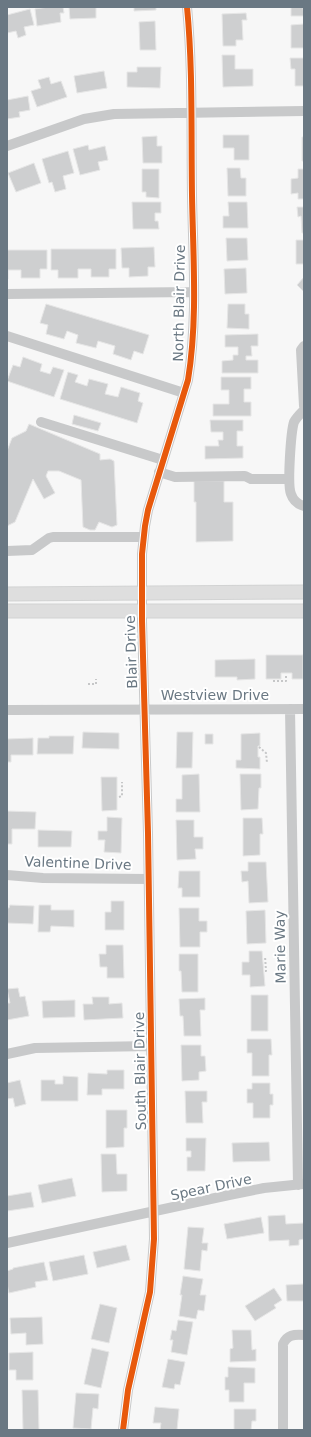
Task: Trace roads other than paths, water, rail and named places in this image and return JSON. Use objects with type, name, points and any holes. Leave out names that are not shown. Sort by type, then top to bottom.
[{"type":"main road","points":[[7,594],[304,592]]},
{"type":"main road","points":[[7,611],[304,611]]},
{"type":"street","name":"North Blair Drive","points":[[142,593],[144,537],[148,510],[188,380],[193,334],[191,112],[187,7]]},
{"type":"street","points":[[7,146],[84,119],[97,116],[135,112],[304,111]]},
{"type":"street","points":[[7,294],[193,292]]},
{"type":"street","points":[[7,336],[184,393]]},
{"type":"street","points":[[304,346],[301,350],[304,406]]},
{"type":"street","points":[[304,410],[294,421],[290,454],[290,493],[298,504],[304,506]]},
{"type":"street","points":[[41,422],[163,460]]},
{"type":"street","points":[[159,472],[175,477],[244,476],[251,479],[290,479]]},
{"type":"street","points":[[7,551],[32,550],[49,538],[53,537],[144,537]]},
{"type":"street","name":"Blair Drive","points":[[142,593],[145,709]]},
{"type":"street","name":"South Blair Drive","points":[[123,1430],[128,1390],[150,1292],[154,1239],[145,709]]},
{"type":"street","name":"Marie Way","points":[[290,709],[301,1184]]},
{"type":"street","name":"Westview Drive","points":[[7,710],[304,709]]},
{"type":"street","name":"Valentine Drive","points":[[7,875],[51,878],[148,879]]},
{"type":"street","points":[[7,1054],[35,1048],[151,1046]]},
{"type":"street","name":"Spear Drive","points":[[7,1243],[243,1192],[301,1184]]},
{"type":"street","points":[[283,1430],[283,1344],[290,1335],[304,1335]]}]
